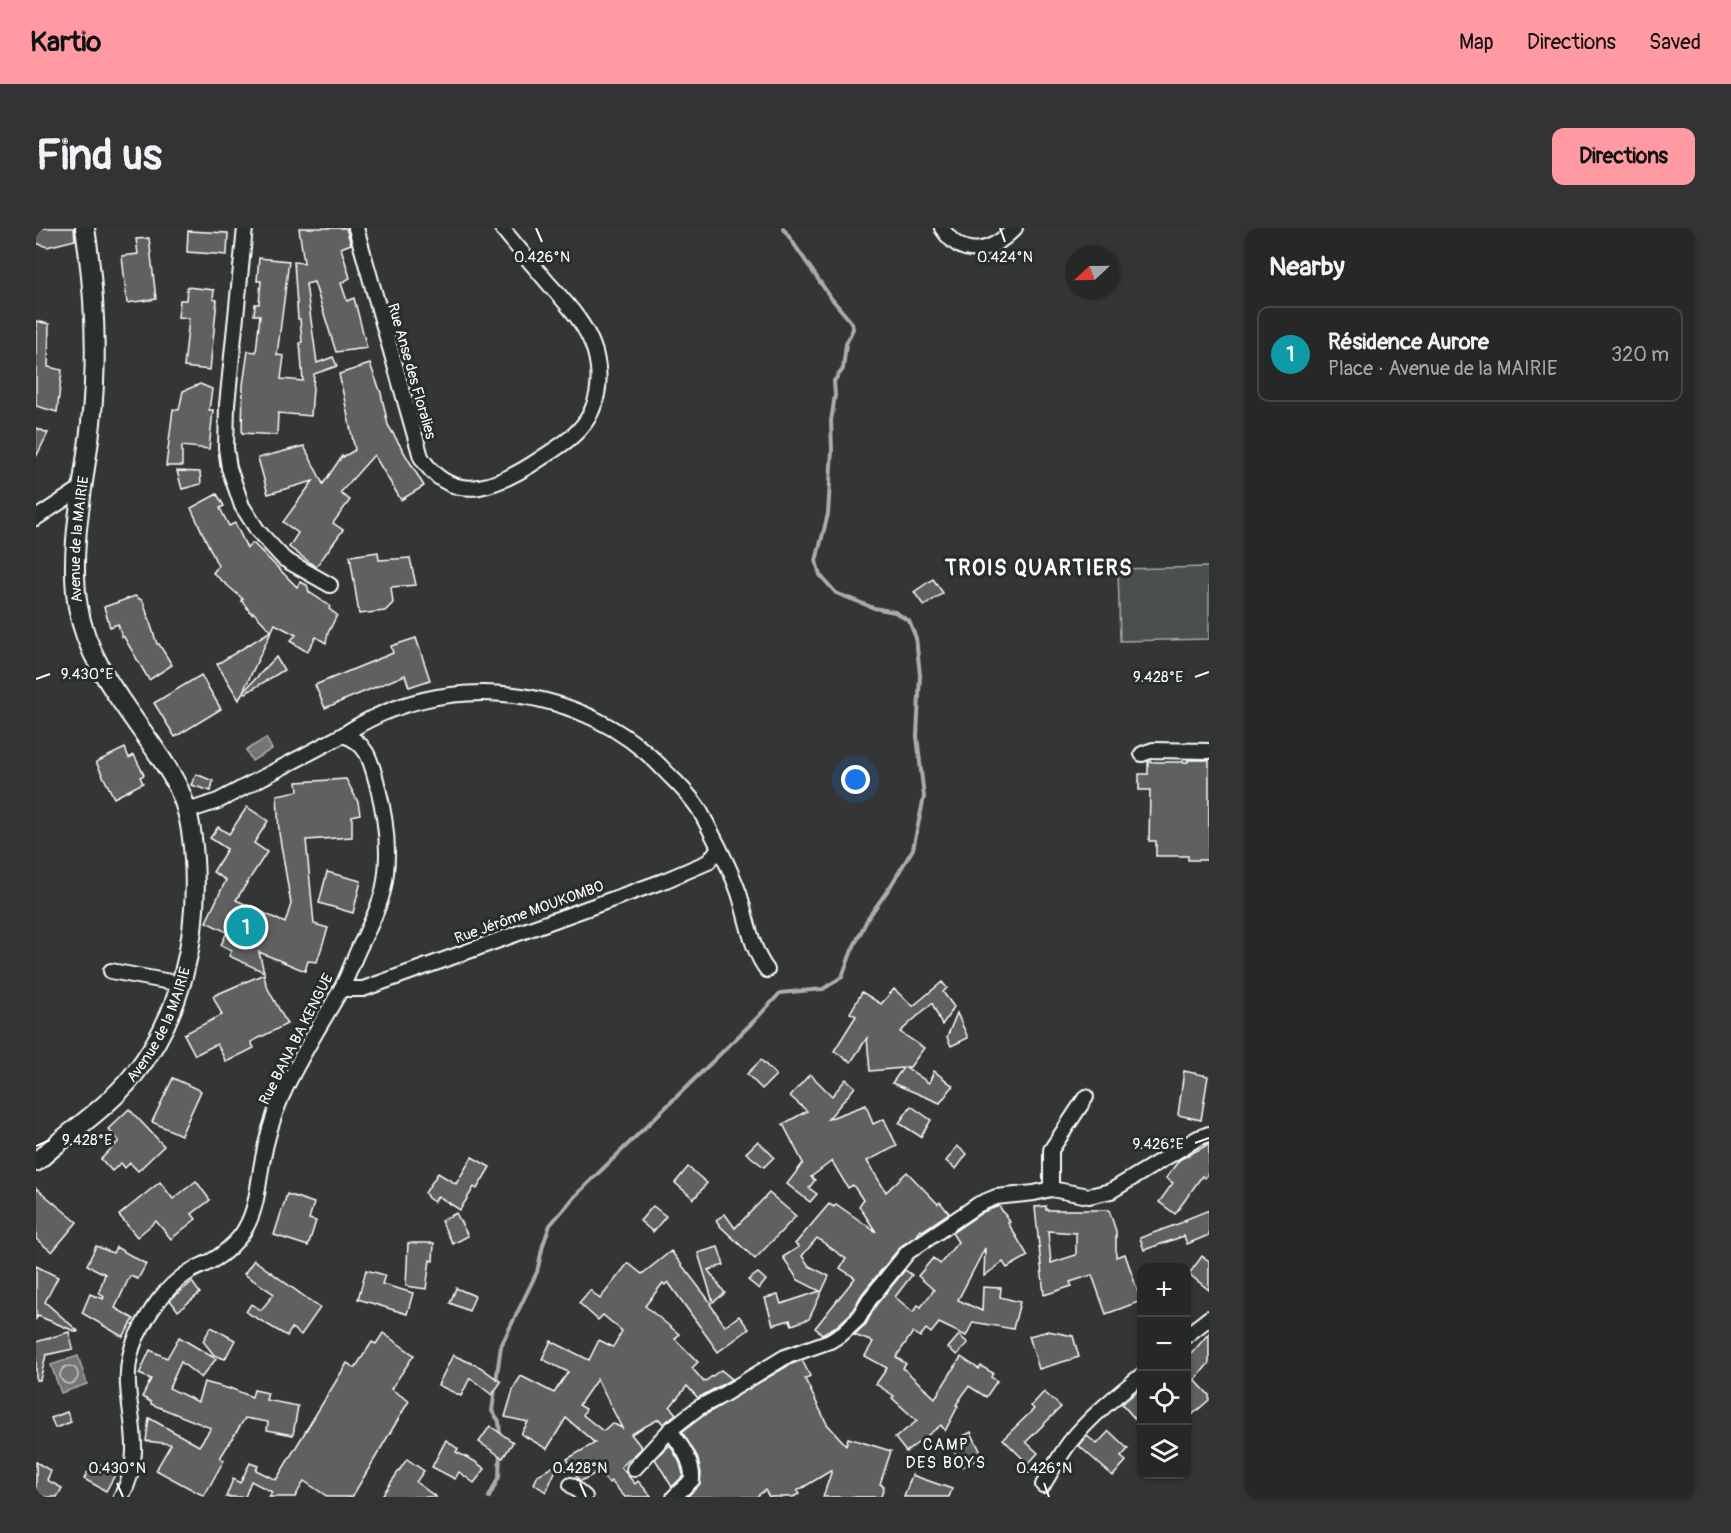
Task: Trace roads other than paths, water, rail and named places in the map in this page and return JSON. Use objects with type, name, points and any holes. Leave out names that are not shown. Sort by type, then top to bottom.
[{"type":"main road","name":"Avenue de la MAIRIE","points":[[36,1162],[115,1096],[133,1076],[156,1039],[181,984],[189,955],[195,915],[194,869],[188,811],[181,792],[158,753],[101,670],[82,624],[76,589],[82,487],[91,423],[95,370],[94,307],[85,228]]},
{"type":"street","points":[[245,228],[227,405],[226,448],[229,468],[242,506],[264,538],[284,559],[330,585]]},
{"type":"street","name":"Rue Anse des Floralies","points":[[356,228],[421,458],[436,477],[447,483],[469,488],[488,487],[513,476],[570,439],[579,431],[592,411],[598,385],[599,372],[595,352],[585,327],[501,228]]},
{"type":"street","points":[[942,228],[958,245],[977,249],[995,246],[1015,228]]},
{"type":"street","points":[[36,518],[82,487]]},
{"type":"street","points":[[188,811],[218,801],[384,711],[417,701],[452,695],[501,692],[557,702],[603,722],[641,748],[662,766],[698,808],[738,892],[759,957],[767,970]]},
{"type":"street","name":"Rue BANA BA KENGUE","points":[[121,1497],[135,1460],[135,1440],[126,1377],[129,1358],[136,1340],[157,1300],[188,1273],[214,1260],[244,1231],[254,1208],[268,1133],[281,1098],[341,989],[378,907],[383,890],[387,846],[384,818],[372,765],[363,747],[355,738],[343,735]]},
{"type":"street","points":[[1143,753],[1153,750],[1209,751]]},
{"type":"street","name":"Rue Jérôme MOUKOMBO","points":[[341,989],[363,989],[666,880],[708,862],[719,848]]},
{"type":"street","points":[[111,971],[181,984]]},
{"type":"street","points":[[1051,1189],[1051,1150],[1086,1097]]},
{"type":"street","points":[[634,1469],[670,1430],[698,1408],[785,1357],[830,1341],[843,1333],[858,1318],[869,1300],[908,1252],[979,1204],[996,1197],[1051,1189],[1089,1196],[1111,1191],[1198,1138],[1209,1134]]},
{"type":"street","points":[[1191,1332],[1209,1318]]},
{"type":"street","points":[[1043,1485],[1060,1455],[1079,1431],[1137,1379]]},
{"type":"street","points":[[670,1430],[688,1458],[692,1470],[692,1480],[674,1497]]},
{"type":"street","points":[[571,1485],[585,1497]]},
{"type":"water","points":[[266,738],[272,749],[252,761],[246,750]]},
{"type":"water","points":[[78,1356],[87,1384],[61,1393],[51,1365]]},
{"type":"waterway","points":[[496,1381],[501,1346],[537,1272],[550,1225],[575,1196],[780,993],[823,989],[842,977],[868,918],[913,849],[924,797],[917,736],[920,675],[916,638],[909,621],[895,612],[874,608],[836,593],[820,575],[816,561],[828,514],[834,381],[843,369],[846,344],[853,329],[852,323],[831,298],[783,228]]},
{"type":"waterway","points":[[495,1389],[492,1411],[499,1421],[500,1436]]},
{"type":"waterway","points":[[489,1497],[499,1477],[500,1452]]},
{"type":"place","name":"Résidence Aurore","points":[[246,927]]},
{"type":"district","name":"TROIS QUARTIERS","points":[[1039,568]]},
{"type":"district","name":"CAMP DES BOYS","points":[[946,1453]]}]
